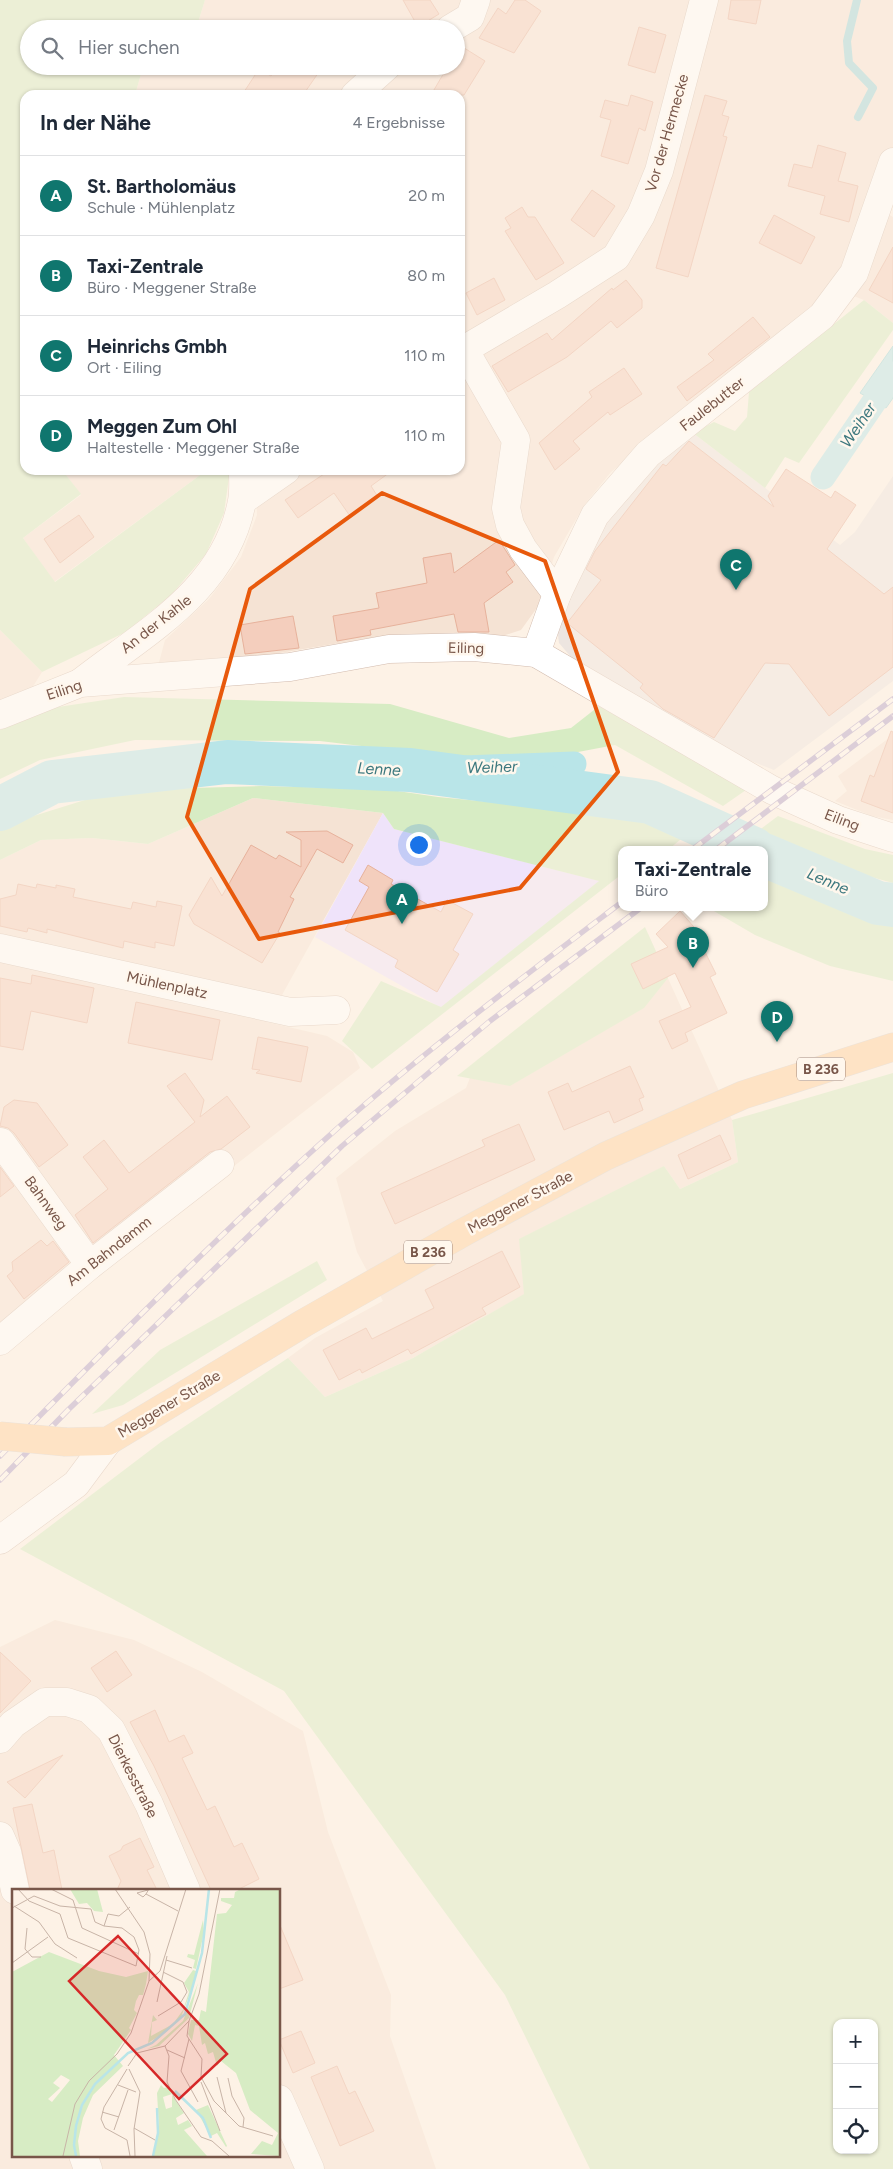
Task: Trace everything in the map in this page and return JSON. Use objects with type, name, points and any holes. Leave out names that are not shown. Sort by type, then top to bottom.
[{"type":"main road","name":"Meggener Straße","points":[[0,1436],[66,1442],[108,1441],[304,1323],[464,1232],[606,1156],[743,1095],[893,1047]]},
{"type":"street","name":"Vor der Hermecke","points":[[465,348],[558,295],[616,257],[641,215],[659,171],[704,0]]},
{"type":"street","points":[[361,90],[377,75]]},
{"type":"street","name":"Faulebutter","points":[[536,652],[558,594],[595,515],[648,454],[822,316],[854,272],[893,162]]},
{"type":"street","points":[[465,355],[516,440],[506,508],[510,525],[523,549],[558,594]]},
{"type":"street","name":"An der Kahle","points":[[80,683],[169,618],[191,598],[210,575],[230,544],[243,500],[243,475]]},
{"type":"street","points":[[243,500],[279,475]]},
{"type":"street","name":"Eiling","points":[[7,712],[80,683],[290,667],[389,649],[474,647],[536,652],[772,790],[838,820],[893,838]]},
{"type":"street","name":"Mühlenplatz","points":[[0,948],[290,1012],[336,1010]]},
{"type":"street","name":"Bahnweg","points":[[1,1142],[90,1265]]},
{"type":"street","name":"Am Bahndamm","points":[[0,1341],[90,1265],[220,1164]]},
{"type":"street","points":[[0,1540],[76,1484],[108,1441]]},
{"type":"street","name":"Dierkesstraße","points":[[0,1739],[13,1724],[45,1702],[67,1702],[89,1709],[111,1730],[149,1804],[186,1889]]},
{"type":"street","points":[[0,1836],[7,1852],[15,1889]]},
{"type":"street","points":[[280,2101],[310,2169]]},
{"type":"street","points":[[84,2156],[88,2169]]},
{"type":"highlighted area","points":[[382,493],[545,561],[618,772],[520,888],[259,939],[187,817],[250,589]]},
{"type":"shaded area","points":[[205,0],[893,0],[893,189],[884,212],[893,217],[893,323],[864,300],[833,288],[795,329],[611,472],[585,504],[554,557],[539,605],[521,630],[496,638],[382,636],[219,663],[157,670],[165,640],[209,599],[241,557],[257,515],[255,475],[465,475],[465,90],[136,90],[141,75],[465,75],[465,20],[199,20]]},
{"type":"shaded area","points":[[693,433],[840,545],[855,532],[893,476],[893,681],[774,770],[733,754],[571,657],[559,643],[557,627],[593,540],[648,467]]},
{"type":"shaded area","points":[[66,475],[200,475],[54,582],[23,538],[81,495]]},
{"type":"shaded area","points":[[0,630],[42,672],[32,688],[0,708]]},
{"type":"shaded area","points":[[893,735],[893,820],[872,816],[835,801],[847,791],[838,776]]},
{"type":"shaded area","points":[[253,798],[383,813],[267,1022],[327,1036],[353,1052],[360,1068],[229,1170],[0,1335],[0,860],[41,840],[92,838],[148,844]]},
{"type":"shaded area","points":[[383,813],[394,829],[600,881],[441,1008],[315,937]]},
{"type":"shaded area","points":[[648,934],[732,1120],[738,1162],[680,1189],[664,1166],[525,1294],[413,1358],[325,1397],[288,1358],[315,1338],[383,1301],[357,1252],[336,1178],[395,1131],[466,1088],[477,1060]]},
{"type":"shaded area","points":[[55,1620],[134,1640],[202,1672],[303,1731],[328,1832],[391,1995],[390,2036],[436,2169],[0,2169],[0,1647]]},
{"type":"green space","points":[[0,0],[205,0],[199,20],[20,20],[20,75],[141,75],[136,90],[20,90],[20,475],[66,475],[81,494],[23,538],[55,582],[200,475],[229,475],[224,513],[206,554],[172,594],[126,632],[42,672],[0,630]]},
{"type":"green space","points":[[864,300],[893,323],[893,330],[799,463],[785,457],[765,488],[693,433],[714,422],[735,431],[747,417],[749,392]]},
{"type":"green space","points":[[124,697],[390,704],[509,738],[571,728],[599,706],[746,790],[723,806],[615,745],[541,759],[469,759],[320,741],[135,740],[40,760],[0,779],[0,730],[45,709]]},
{"type":"green space","points":[[261,786],[384,789],[438,797],[631,816],[686,835],[673,846],[618,846],[618,877],[372,1069],[342,1041],[381,981],[441,1007],[599,881],[394,829],[383,813],[253,798],[148,844],[92,838],[41,840],[0,860],[0,831],[27,818],[117,790]]},
{"type":"green space","points":[[778,816],[865,849],[893,855],[893,883],[846,870],[758,831]]},
{"type":"green space","points":[[768,870],[854,909],[893,920],[893,981],[830,966],[755,935],[714,911],[768,911]]},
{"type":"green space","points":[[645,927],[668,978],[644,1008],[510,1086],[457,1076]]},
{"type":"green space","points":[[893,1073],[893,2169],[590,2169],[505,1995],[284,1691],[20,1549],[161,1442],[288,1358],[325,1397],[413,1358],[524,1294],[519,1239],[664,1166],[680,1189],[738,1162],[732,1120]]},
{"type":"green space","points":[[317,1261],[327,1280],[123,1405],[92,1414],[160,1350]]},
{"type":"water","points":[[893,346],[893,398],[886,408],[860,393]]},
{"type":"building","points":[[403,0],[430,0],[439,14],[429,20],[414,20]]},
{"type":"building","points":[[515,0],[525,0],[541,11],[514,53],[479,38],[498,8],[506,14]]},
{"type":"building","points":[[731,0],[761,0],[756,24],[728,19]]},
{"type":"building","points":[[639,27],[666,35],[655,73],[628,65]]},
{"type":"building","points":[[465,48],[485,61],[465,93],[465,90],[434,90],[443,75],[465,75]]},
{"type":"building","points":[[255,75],[317,75],[306,90],[245,90]]},
{"type":"building","points":[[631,95],[653,102],[645,131],[639,128],[628,164],[601,156],[611,120],[600,117],[605,100],[628,106]]},
{"type":"building","points":[[705,95],[727,101],[722,115],[729,117],[723,136],[727,137],[688,277],[656,268]]},
{"type":"building","points":[[818,145],[846,153],[838,181],[858,186],[849,222],[820,214],[825,196],[788,186],[794,164],[812,168]]},
{"type":"building","points":[[592,190],[615,206],[594,237],[571,220]]},
{"type":"building","points":[[522,207],[528,217],[535,217],[564,263],[536,280],[505,231],[511,228],[505,218]]},
{"type":"building","points":[[774,215],[815,237],[801,264],[759,243]]},
{"type":"building","points":[[893,247],[893,303],[869,290]]},
{"type":"building","points":[[494,278],[505,300],[477,315],[466,293]]},
{"type":"building","points":[[626,280],[642,300],[642,308],[617,328],[611,321],[567,357],[508,392],[492,366],[547,333],[552,340],[612,288],[613,290]]},
{"type":"building","points":[[753,317],[770,337],[687,401],[677,387],[714,360],[708,354]]},
{"type":"building","points":[[624,368],[642,394],[610,415],[608,412],[573,441],[580,449],[555,470],[539,443],[592,397],[589,392]]},
{"type":"building","points":[[689,441],[774,507],[768,496],[786,469],[831,498],[835,491],[856,505],[827,549],[884,594],[893,587],[893,667],[829,716],[789,664],[765,663],[714,738],[663,709],[640,688],[643,684],[567,623],[601,580],[586,569],[595,551],[663,464],[666,466]]},
{"type":"building","points":[[322,475],[386,475],[371,486],[378,497],[350,516],[334,493],[298,518],[285,500]]},
{"type":"building","points":[[79,515],[94,537],[60,563],[44,539]]},
{"type":"building","points":[[499,540],[515,565],[506,572],[513,582],[484,603],[489,632],[458,632],[454,614],[370,630],[371,635],[337,641],[333,616],[379,608],[376,593],[427,583],[423,558],[451,553],[454,573]]},
{"type":"building","points":[[293,616],[299,648],[245,654],[240,625]]},
{"type":"building","points":[[891,731],[893,732],[893,813],[861,801],[870,775],[874,777]]},
{"type":"building","points":[[327,831],[353,845],[343,863],[317,849],[290,897],[294,899],[278,932],[280,933],[262,963],[194,924],[189,915],[211,877],[222,896],[251,845],[276,859],[279,855],[301,867],[301,840],[286,832]]},
{"type":"building","points":[[368,865],[393,880],[391,884],[441,912],[447,900],[473,914],[453,950],[459,954],[437,992],[395,967],[398,960],[345,930],[369,887],[359,881]]},
{"type":"building","points":[[18,884],[36,888],[37,884],[75,889],[73,897],[131,909],[133,902],[156,907],[157,901],[182,906],[174,946],[155,942],[155,948],[124,941],[123,948],[47,929],[47,933],[28,928],[27,932],[0,926],[0,899],[16,895]]},
{"type":"building","points":[[680,911],[700,934],[697,936],[716,974],[710,977],[727,1013],[685,1033],[688,1041],[672,1049],[659,1021],[691,1007],[675,973],[643,989],[631,964],[668,947],[656,934]]},
{"type":"building","points":[[32,975],[94,988],[87,1023],[31,1011],[23,1050],[0,1046],[0,978],[31,984]]},
{"type":"building","points":[[136,1002],[220,1020],[212,1060],[128,1043]]},
{"type":"building","points":[[258,1037],[308,1047],[301,1082],[256,1073],[260,1070],[252,1069]]},
{"type":"building","points":[[630,1066],[644,1097],[639,1099],[643,1110],[614,1123],[609,1111],[564,1130],[548,1092],[568,1083],[572,1092]]},
{"type":"building","points":[[185,1073],[204,1100],[200,1117],[227,1096],[250,1127],[221,1149],[210,1152],[93,1243],[75,1215],[108,1189],[83,1157],[104,1140],[129,1173],[195,1122],[167,1086]]},
{"type":"building","points":[[14,1100],[37,1103],[68,1145],[39,1167],[14,1133],[8,1128],[0,1126],[4,1107]]},
{"type":"building","points":[[519,1124],[535,1160],[395,1224],[381,1193],[485,1146],[482,1140]]},
{"type":"building","points":[[720,1135],[731,1159],[688,1179],[678,1155]]},
{"type":"building","points":[[0,1167],[14,1186],[0,1197]]},
{"type":"building","points":[[41,1240],[47,1246],[53,1241],[69,1262],[24,1299],[7,1276],[13,1271],[12,1262]]},
{"type":"building","points":[[502,1251],[520,1287],[482,1308],[486,1314],[411,1354],[408,1349],[362,1373],[360,1369],[339,1380],[323,1350],[366,1328],[372,1339],[434,1308],[425,1290]]},
{"type":"building","points":[[116,1651],[132,1675],[107,1692],[91,1668]]},
{"type":"building","points":[[0,1652],[31,1681],[0,1713]]},
{"type":"building","points":[[155,1710],[169,1742],[184,1735],[193,1753],[182,1758],[207,1810],[215,1806],[234,1847],[242,1843],[259,1879],[239,1889],[211,1889],[154,1766],[130,1722]]},
{"type":"building","points":[[63,1755],[25,1798],[7,1782]]},
{"type":"building","points":[[32,1804],[43,1853],[54,1850],[62,1889],[30,1889],[13,1808]]},
{"type":"building","points":[[140,1838],[154,1867],[147,1870],[156,1889],[117,1889],[121,1881],[109,1856],[121,1850],[123,1846]]},
{"type":"building","points":[[280,1925],[303,1980],[280,1989]]},
{"type":"building","points":[[301,2031],[315,2063],[293,2073],[280,2040]]},
{"type":"building","points":[[337,2066],[349,2094],[355,2091],[374,2131],[340,2146],[311,2077]]},
{"type":"waterway","points":[[857,0],[847,41],[849,63],[873,88],[858,117]]},
{"type":"waterway","name":"Weiher","points":[[823,477],[893,374]]},
{"type":"waterway","name":"Lenne","points":[[0,809],[52,782],[227,762],[410,770],[650,802],[747,846]]},
{"type":"waterway","name":"Weiher","points":[[410,770],[574,764]]},
{"type":"waterway","name":"Lenne","points":[[768,857],[878,903],[893,905]]},
{"type":"railway","points":[[697,846],[893,699]]},
{"type":"railway","points":[[721,846],[893,716]]},
{"type":"railway","points":[[0,1456],[210,1247],[340,1126],[443,1040],[618,905]]},
{"type":"railway","points":[[0,1480],[69,1409],[342,1146],[490,1021],[637,911]]},
{"type":"place","name":"Heinrichs Gmbh","points":[[736,590]]},
{"type":"place","name":"St. Bartholomäus","points":[[402,924]]},
{"type":"place","name":"Taxi-Zentrale","points":[[693,968]]},
{"type":"place","name":"Meggen Zum Ohl","points":[[777,1042]]}]
